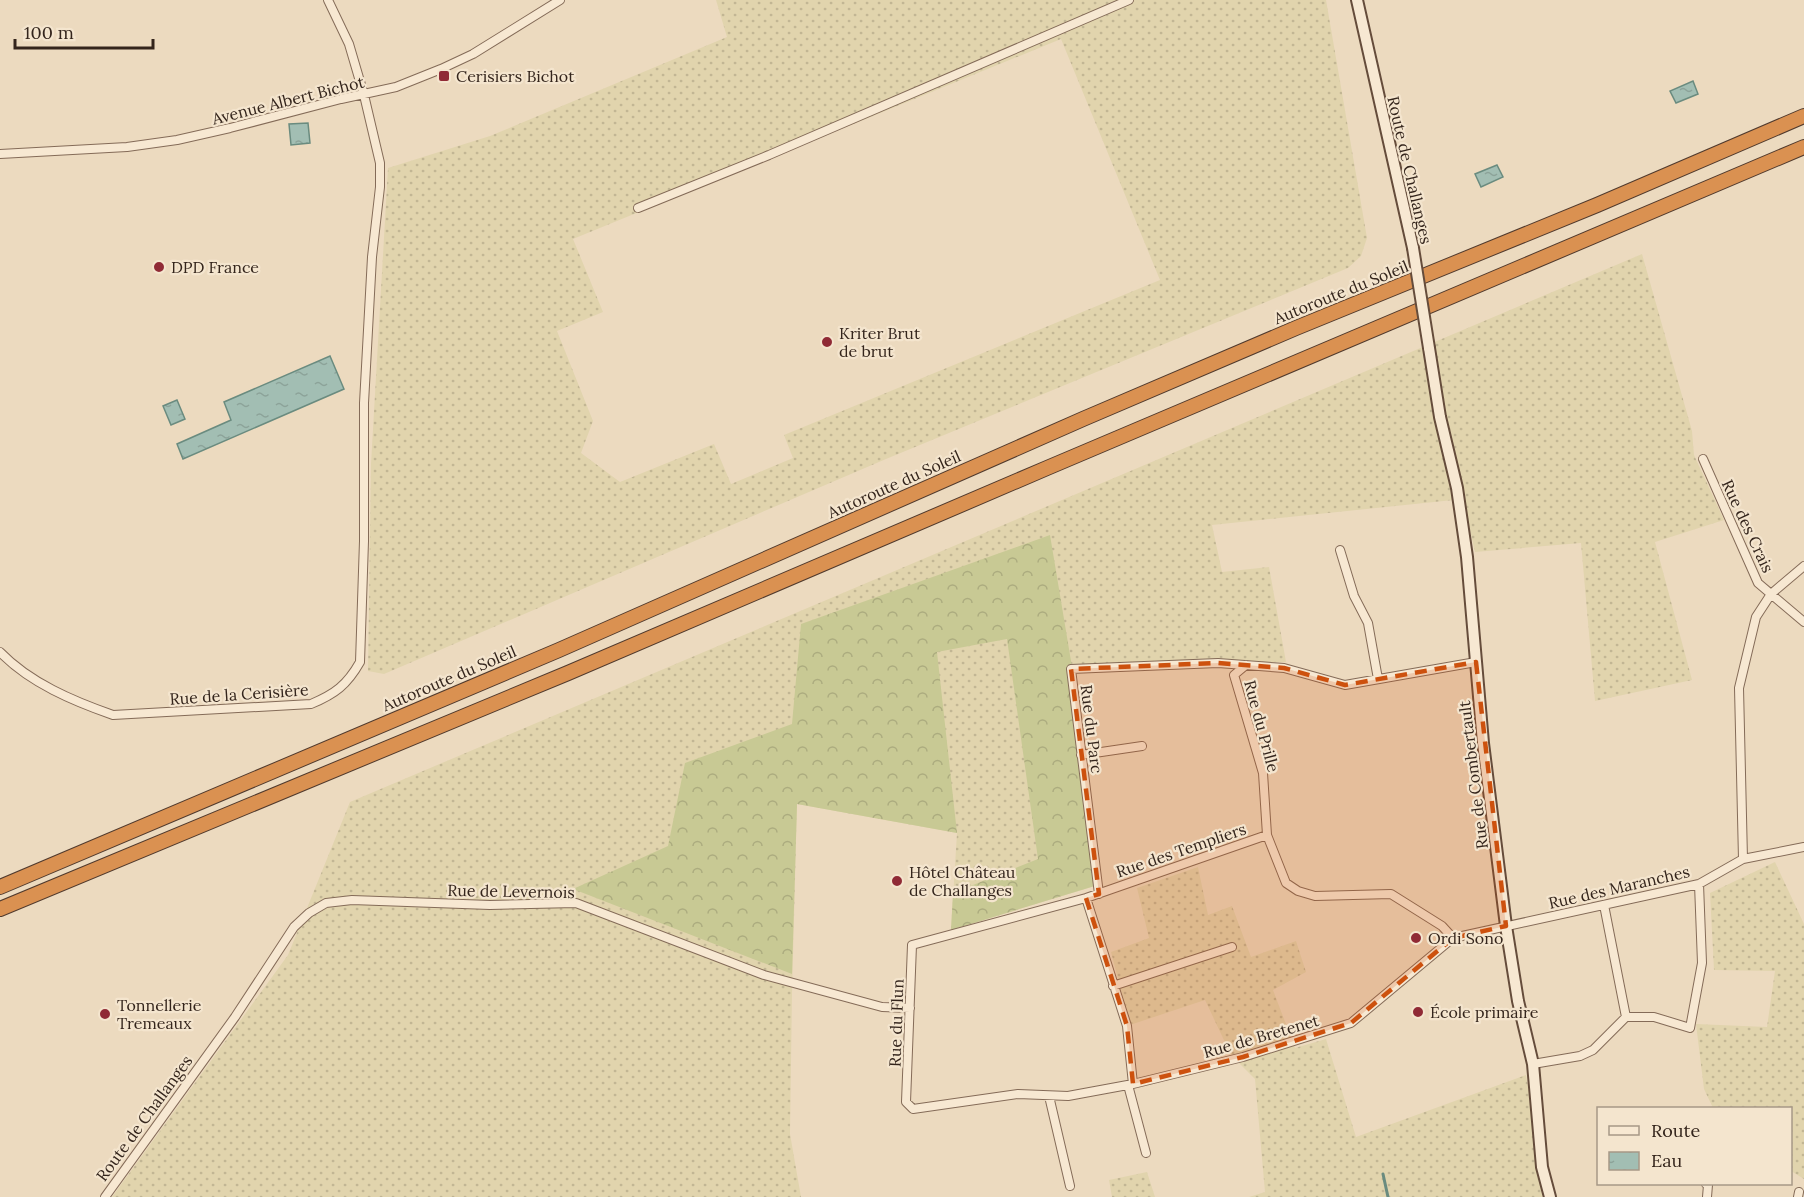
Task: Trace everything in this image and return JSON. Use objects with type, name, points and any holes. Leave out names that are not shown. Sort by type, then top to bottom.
[{"type":"highway","name":"Autoroute du Soleil","points":[[0,887],[559,650],[1115,405],[1597,205],[1804,116]]},
{"type":"highway","points":[[0,909],[568,673],[1804,147]]},
{"type":"street","name":"Rue de la Cerisière","points":[[0,652],[41,684],[113,715],[311,704],[332,695],[351,677],[360,662],[364,541],[364,403],[380,163],[349,44],[328,0]]},
{"type":"street","name":"Avenue Albert Bichot","points":[[0,154],[127,147],[177,140],[396,87],[473,54],[560,0]]},
{"type":"street","points":[[638,208],[769,155],[1129,0]]},
{"type":"street","name":"Route de Challanges","points":[[1357,0],[1413,248],[1429,348]]},
{"type":"street","name":"Rue de Combertault","points":[[1429,348],[1440,417],[1457,488],[1467,557],[1483,743],[1506,926],[1518,1001],[1533,1064],[1542,1167],[1550,1197]]},
{"type":"street","name":"Rue des Crais","points":[[1702,459],[1758,583],[1804,622]]},
{"type":"street","points":[[1340,550],[1354,596],[1368,623],[1378,680]]},
{"type":"street","points":[[1743,858],[1739,688],[1756,617],[1771,594],[1804,566]]},
{"type":"street","points":[[1246,665],[1284,668],[1345,685],[1476,662]]},
{"type":"street","name":"Rue du Parc","points":[[1099,894],[1071,669],[1218,663],[1246,665]]},
{"type":"street","name":"Rue du Prille","points":[[1246,665],[1234,675],[1263,772],[1267,835]]},
{"type":"street","points":[[1082,755],[1142,746]]},
{"type":"street","name":"Rue des Templiers","points":[[912,945],[1099,894],[1267,835],[1286,883],[1298,891],[1315,896],[1391,894],[1442,926],[1452,938]]},
{"type":"street","name":"Rue des Maranches","points":[[1452,938],[1699,884],[1743,858],[1804,847]]},
{"type":"street","points":[[1533,1064],[1580,1056],[1593,1050],[1626,1017],[1654,1017],[1690,1028],[1702,963],[1699,884]]},
{"type":"street","points":[[1086,898],[1126,1026],[1130,1085],[1146,1153]]},
{"type":"street","name":"Rue de Levernois","points":[[228,1027],[294,927],[309,913],[326,903],[352,900],[490,905],[576,903],[764,975],[882,1007],[910,1008]]},
{"type":"street","points":[[1604,905],[1626,1017]]},
{"type":"street","name":"Rue de Bretenet","points":[[906,1102],[913,1109],[1018,1094],[1068,1096],[1130,1085],[1244,1057],[1351,1023],[1452,938]]},
{"type":"street","name":"Rue du Flun","points":[[906,1102],[912,945]]},
{"type":"street","points":[[1113,986],[1232,947]]},
{"type":"street","name":"Route de Challanges","points":[[105,1197],[228,1027]]},
{"type":"street","points":[[1049,1096],[1070,1186]]},
{"type":"highlighted area","points":[[1476,662],[1506,926],[1453,938],[1351,1023],[1243,1057],[1133,1084],[1127,1026],[1086,898],[1099,894],[1071,669],[1218,663],[1284,668],[1345,685]]},
{"type":"shaded area","points":[[716,0],[1326,0],[1367,238],[1361,256],[1348,268],[886,459],[384,674],[368,671],[371,464],[388,168],[490,136],[727,37]],"holes":[[[1061,39],[1160,280],[784,435],[793,458],[731,484],[714,444],[620,482],[581,453],[593,421],[557,331],[603,312],[573,239]]]},
{"type":"shaded area","points":[[1642,254],[1692,431],[1694,455],[1724,520],[1655,542],[1692,680],[1595,701],[1581,543],[1475,552],[1463,499],[1212,525],[1222,572],[1269,567],[1286,662],[1072,667],[1098,885],[951,930],[957,833],[797,804],[790,1134],[801,1197],[112,1197],[288,955],[350,802]]},
{"type":"shaded area","points":[[1775,862],[1804,924],[1804,1179],[1792,1172],[1792,1107],[1713,1107],[1704,1089],[1696,1024],[1767,1027],[1775,971],[1714,970],[1710,893]]},
{"type":"shaded area","points":[[1198,867],[1208,915],[1232,906],[1251,957],[1296,941],[1306,972],[1273,990],[1295,1048],[1326,1039],[1356,1137],[1526,1075],[1549,1197],[1249,1197],[1265,1192],[1255,1079],[1231,1055],[1205,1000],[1130,1025],[1111,952],[1149,938],[1137,888]]},
{"type":"shaded area","points":[[1147,1172],[1155,1197],[1112,1197],[1109,1180]]},
{"type":"green space","points":[[1050,535],[1072,667],[1098,885],[951,930],[953,893],[1038,859],[1007,639],[937,652],[957,833],[797,804],[792,974],[573,889],[668,846],[685,763],[792,724],[801,624]]},
{"type":"water","points":[[1693,81],[1698,94],[1676,103],[1670,91]]},
{"type":"water","points":[[308,123],[310,143],[291,145],[289,124]]},
{"type":"water","points":[[1497,165],[1503,177],[1481,187],[1475,174]]},
{"type":"water","points":[[330,356],[344,389],[183,459],[177,444],[231,420],[224,402]]},
{"type":"water","points":[[177,400],[185,419],[171,425],[163,406]]},
{"type":"waterway","points":[[1383,1174],[1388,1197]]},
{"type":"place","name":"Cerisiers Bichot","points":[[444,76]]},
{"type":"place","name":"DPD France","points":[[159,267]]},
{"type":"place","name":"Kriter Brut de brut","points":[[827,342]]},
{"type":"place","name":"Hôtel Château de Challanges","points":[[897,881]]},
{"type":"place","name":"Ordi Sono","points":[[1416,938]]},
{"type":"place","name":"École primaire","points":[[1418,1012]]},
{"type":"place","name":"Tonnellerie Tremeaux","points":[[105,1014]]}]
